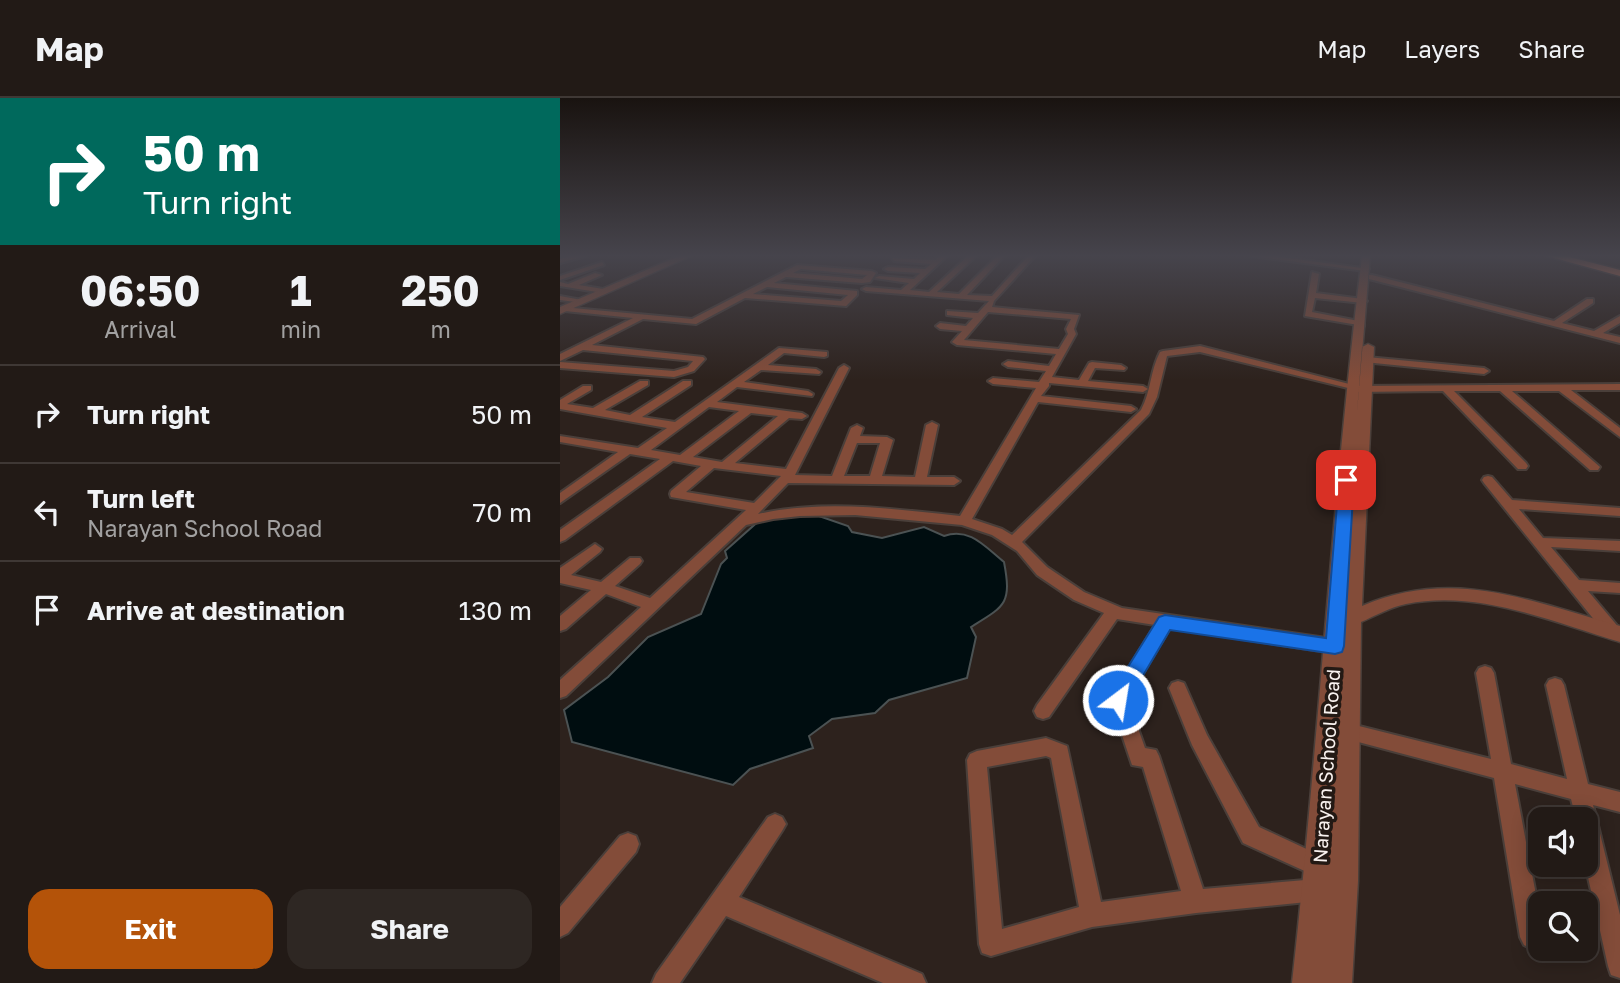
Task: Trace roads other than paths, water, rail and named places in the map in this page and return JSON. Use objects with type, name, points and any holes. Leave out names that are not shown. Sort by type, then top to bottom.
[{"type":"street","points":[[560,298],[580,301],[587,297]]},
{"type":"street","points":[[562,309],[589,297]]},
{"type":"street","points":[[562,309],[697,321],[743,297]]},
{"type":"street","points":[[762,297],[843,304],[850,297]]},
{"type":"street","points":[[963,297],[987,308]]},
{"type":"street","points":[[996,297],[957,342],[1062,352]]},
{"type":"street","points":[[1311,297],[1309,315],[1361,324]]},
{"type":"street","points":[[1335,297],[1363,300]]},
{"type":"street","points":[[1336,983],[1344,881],[1347,730],[1343,648],[1351,618],[1356,389],[1367,360],[1368,297]]},
{"type":"street","points":[[1470,297],[1554,324],[1620,340]]},
{"type":"street","name":"Narayan School Road","points":[[1308,983],[1343,648],[1363,300]]},
{"type":"street","points":[[1554,324],[1590,300]]},
{"type":"street","points":[[950,313],[987,308],[1076,317],[1070,329],[1072,334],[1037,399],[964,522]]},
{"type":"street","points":[[560,358],[641,317]]},
{"type":"street","points":[[1595,334],[1620,319]]},
{"type":"street","points":[[940,326],[968,329]]},
{"type":"street","points":[[560,365],[674,374],[691,369],[700,359],[581,347]]},
{"type":"street","points":[[1013,542],[1146,412],[1155,396],[1153,379],[1163,354],[1200,349],[1356,389],[1620,387]]},
{"type":"street","points":[[560,499],[677,426],[782,350],[824,354]]},
{"type":"street","points":[[1367,360],[1484,371]]},
{"type":"street","points":[[1008,364],[1048,378],[1143,389]]},
{"type":"street","points":[[1082,383],[1092,365],[1121,368]]},
{"type":"street","points":[[759,367],[816,372]]},
{"type":"street","points":[[560,691],[757,508],[787,476],[844,368]]},
{"type":"street","points":[[993,381],[1048,378]]},
{"type":"street","points":[[595,412],[644,383]]},
{"type":"street","points":[[631,419],[687,383]]},
{"type":"street","points":[[736,384],[808,394]]},
{"type":"street","points":[[1604,387],[1620,399]]},
{"type":"street","points":[[560,405],[587,388]]},
{"type":"street","points":[[1503,388],[1594,467]]},
{"type":"street","points":[[1562,388],[1620,434]]},
{"type":"street","points":[[1446,389],[1521,466]]},
{"type":"street","points":[[1037,399],[1131,408]]},
{"type":"street","points":[[708,404],[802,416]]},
{"type":"street","points":[[560,405],[677,426]]},
{"type":"street","points":[[560,537],[749,409]]},
{"type":"street","points":[[757,508],[676,494],[787,414]]},
{"type":"street","points":[[920,481],[932,425]]},
{"type":"street","points":[[836,480],[854,433],[887,440],[874,480]]},
{"type":"street","points":[[560,439],[787,476],[836,480],[954,481]]},
{"type":"street","points":[[1488,481],[1617,633]]},
{"type":"street","points":[[1507,504],[1620,512]]},
{"type":"street","points":[[742,522],[779,512],[830,511],[964,522],[996,532],[1013,542],[1042,570],[1079,596],[1114,611],[1165,622],[1343,648]]},
{"type":"street","points":[[1539,542],[1620,546]]},
{"type":"street","points":[[560,577],[595,549]]},
{"type":"street","points":[[560,625],[635,561]]},
{"type":"street","points":[[560,577],[604,588],[653,605]]},
{"type":"street","points":[[1575,585],[1620,588]]},
{"type":"street","points":[[1351,618],[1402,597],[1450,593],[1497,599],[1617,633]]},
{"type":"street","points":[[1044,710],[1114,611]]},
{"type":"street","points":[[1118,700],[1165,622]]},
{"type":"street","points":[[1485,673],[1528,914]]},
{"type":"street","points":[[1555,685],[1620,966]]},
{"type":"street","points":[[1178,688],[1199,739],[1251,835],[1344,881]]},
{"type":"street","points":[[1127,723],[1139,759],[1149,756],[1196,901]]},
{"type":"street","points":[[1347,730],[1620,802]]},
{"type":"street","points":[[1092,915],[1060,752],[1046,747],[976,760],[990,944],[1092,915],[1196,901],[1317,890]]},
{"type":"street","points":[[665,983],[775,824]]},
{"type":"street","points":[[560,925],[628,844]]},
{"type":"street","points":[[722,902],[913,983]]}]
